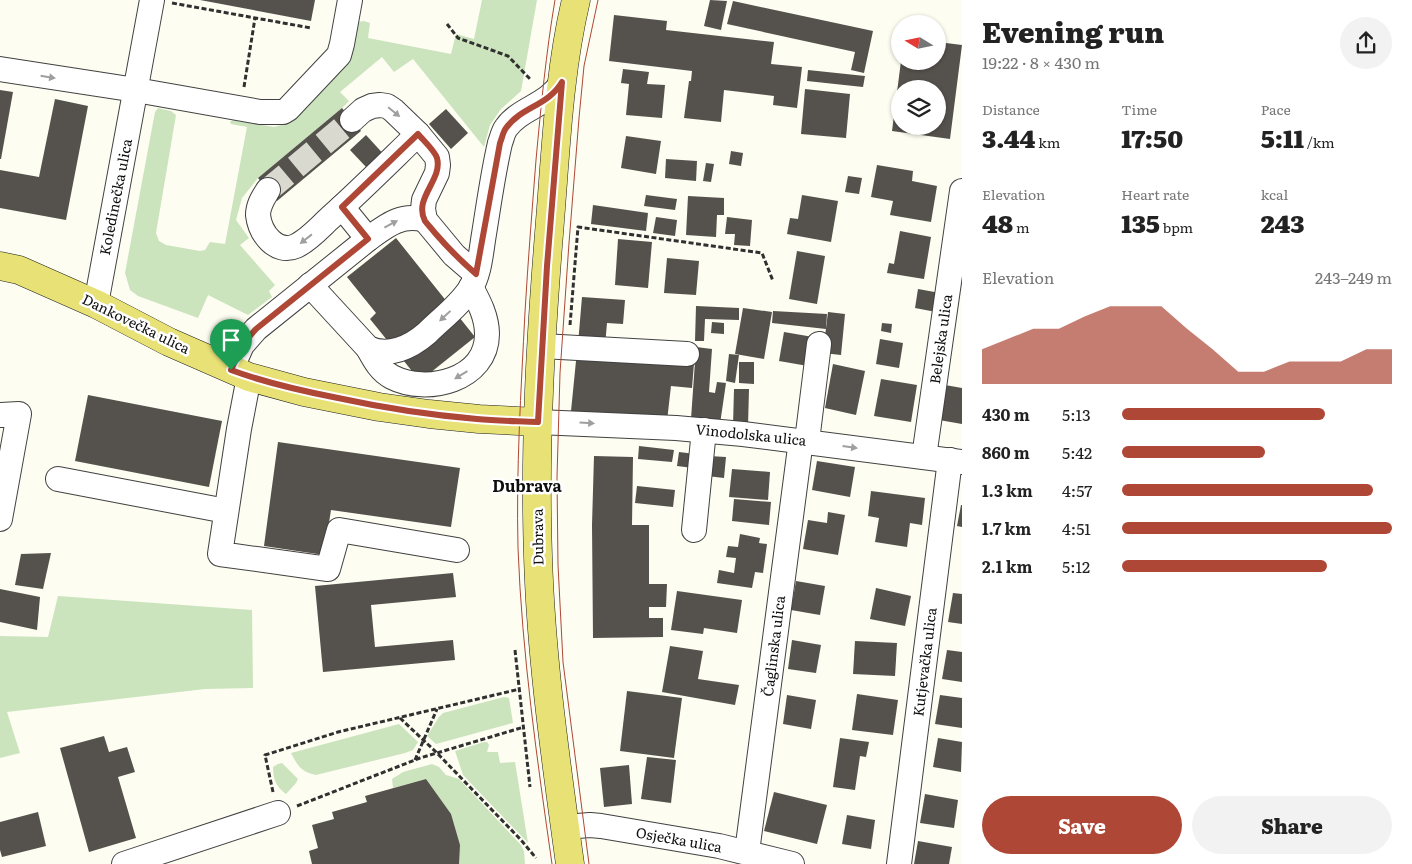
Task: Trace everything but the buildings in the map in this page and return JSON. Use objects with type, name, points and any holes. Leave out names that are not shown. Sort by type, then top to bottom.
[{"type":"main road","name":"Dubrava","points":[[570,864],[552,724],[540,607],[537,511],[538,422],[547,266],[562,82],[568,36],[576,0]]},
{"type":"main road","name":"Dankovečka ulica","points":[[0,266],[20,270],[96,304],[169,342],[240,374],[304,392],[379,407],[479,419],[538,422]]},
{"type":"street","points":[[0,69],[260,112],[283,112],[339,55],[350,0]]},
{"type":"street","name":"Koledinečka ulica","points":[[96,304],[136,90],[160,1]]},
{"type":"street","points":[[368,348],[376,352],[387,352],[405,348],[419,340],[464,298],[474,281],[500,143],[506,128],[514,119],[551,97],[562,82]]},
{"type":"street","points":[[310,285],[368,348],[380,368],[392,377],[424,385],[444,383],[460,377],[474,366],[484,351],[487,334],[474,281],[425,220],[424,200],[437,173],[437,157],[418,134],[387,106],[372,106],[363,110],[352,120]]},
{"type":"street","points":[[268,190],[260,203],[258,214],[266,236],[281,248],[288,249],[298,246],[342,207],[418,134]]},
{"type":"street","name":"Belejska ulica","points":[[924,457],[962,191]]},
{"type":"street","points":[[342,207],[368,239]]},
{"type":"street","points":[[425,220],[416,218],[397,220],[386,225],[262,323],[248,336],[242,345],[239,429],[220,554],[328,569],[339,530],[457,550]]},
{"type":"street","name":"Čaglinska ulica","points":[[747,852],[819,344]]},
{"type":"street","points":[[542,346],[687,354]]},
{"type":"street","points":[[0,414],[19,414],[0,519]]},
{"type":"street","name":"Vinodolska ulica","points":[[538,422],[704,430],[956,461]]},
{"type":"street","points":[[694,530],[704,430]]},
{"type":"street","name":"Kutjevačka ulica","points":[[899,864],[956,461]]},
{"type":"street","points":[[58,479],[226,511]]},
{"type":"street","points":[[124,864],[278,813]]},
{"type":"street","name":"Osječka ulica","points":[[565,827],[595,825],[719,846],[792,864]]},
{"type":"path","points":[[160,1],[311,28]]},
{"type":"path","points":[[243,95],[255,18]]},
{"type":"path","points":[[447,24],[458,38],[508,56],[530,80]]},
{"type":"path","points":[[570,328],[578,227],[762,253],[773,281]]},
{"type":"path","points":[[515,650],[530,787]]},
{"type":"path","points":[[520,689],[338,732],[265,755],[278,813],[415,760],[524,727]]},
{"type":"path","points":[[415,760],[437,709]]},
{"type":"path","points":[[400,718],[536,858]]},
{"type":"green space","points":[[482,0],[537,0],[521,91],[501,109],[490,125],[484,147],[413,59],[394,72],[382,57],[340,92],[349,101],[258,178],[242,198],[236,220],[249,238],[240,245],[275,285],[269,291],[272,297],[248,315],[208,295],[198,318],[138,296],[130,290],[125,273],[155,112],[158,108],[171,111],[176,115],[156,233],[159,241],[166,245],[200,251],[205,250],[210,242],[225,244],[247,127],[231,124],[230,122],[233,120],[274,127],[285,124],[336,72],[357,22],[364,21],[370,23],[368,38],[451,54],[456,34],[474,39]]},
{"type":"green space","points":[[58,596],[252,610],[253,688],[205,689],[7,712],[20,753],[0,758],[0,636],[48,637]]},
{"type":"green space","points":[[504,697],[509,698],[513,723],[436,744],[427,736],[443,713]]},
{"type":"green space","points":[[399,724],[418,742],[413,750],[405,753],[316,775],[300,768],[291,753]]},
{"type":"green space","points":[[487,742],[489,745],[487,752],[498,752],[500,763],[515,762],[528,843],[463,775],[455,751]]},
{"type":"green space","points":[[282,763],[298,779],[286,794],[277,786],[274,775],[273,767]]},
{"type":"green space","points":[[432,764],[439,767],[446,775],[459,779],[521,845],[524,851],[525,864],[459,864],[426,779],[393,788],[392,779],[403,772]]},
{"type":"tunnel","points":[[268,190],[352,120]]},
{"type":"tram line","points":[[552,864],[536,746],[523,627],[518,548],[518,489],[525,312],[536,160],[555,0]]},
{"type":"tram line","points":[[589,864],[563,662],[558,565],[557,477],[560,373],[579,118],[584,66],[598,0]]},
{"type":"district","name":"Dubrava","points":[[527,486]]},
{"type":"route","points":[[562,82],[547,266],[538,422],[479,419],[379,407],[279,386],[231,370],[248,336],[368,239],[342,207],[418,134],[437,157],[438,165],[437,173],[424,200],[425,220],[454,255],[476,274],[496,162],[500,143],[506,128],[514,119],[551,97],[562,82]]}]
